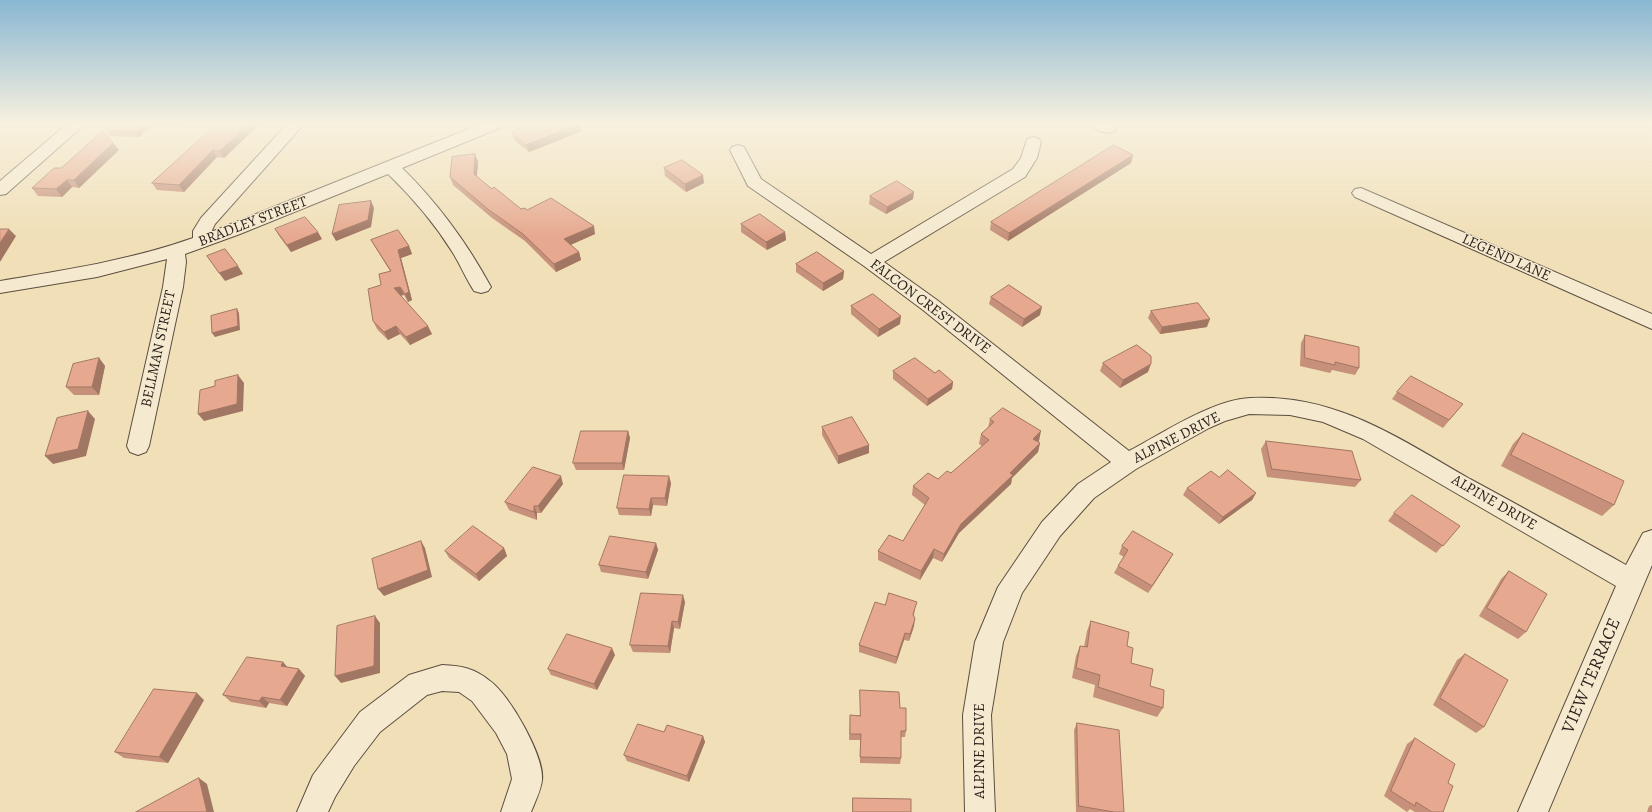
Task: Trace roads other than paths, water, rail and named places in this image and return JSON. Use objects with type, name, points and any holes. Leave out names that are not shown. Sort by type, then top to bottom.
[{"type":"street","points":[[0,190],[33,162]]},
{"type":"street","points":[[204,242],[202,230],[207,222],[262,162]]},
{"type":"street","name":"BRADLEY STREET","points":[[0,287],[97,271],[175,251],[204,242],[403,162]]},
{"type":"street","name":"FALCON CREST DRIVE","points":[[744,162],[754,182],[871,262],[962,329],[1128,463]]},
{"type":"street","points":[[871,262],[1019,173],[1026,162]]},
{"type":"street","points":[[391,167],[421,199],[450,234],[469,262],[481,287]]},
{"type":"street","name":"LEGEND LANE","points":[[1361,193],[1652,322]]},
{"type":"street","name":"BELLMAN STREET","points":[[138,446],[173,287],[177,262],[175,251]]},
{"type":"street","name":"ALPINE DRIVE","points":[[980,812],[976,715],[989,642],[1011,587],[1051,529],[1086,491],[1128,463],[1201,422],[1219,414],[1249,406],[1290,407],[1327,414],[1370,434],[1403,452],[1631,581]]},
{"type":"street","name":"VIEW TERRACE","points":[[1533,812],[1631,581],[1652,540]]},
{"type":"street","points":[[312,812],[328,780],[370,722],[419,684],[442,678],[463,679],[482,691],[510,729],[521,750],[527,779],[516,812]]}]
